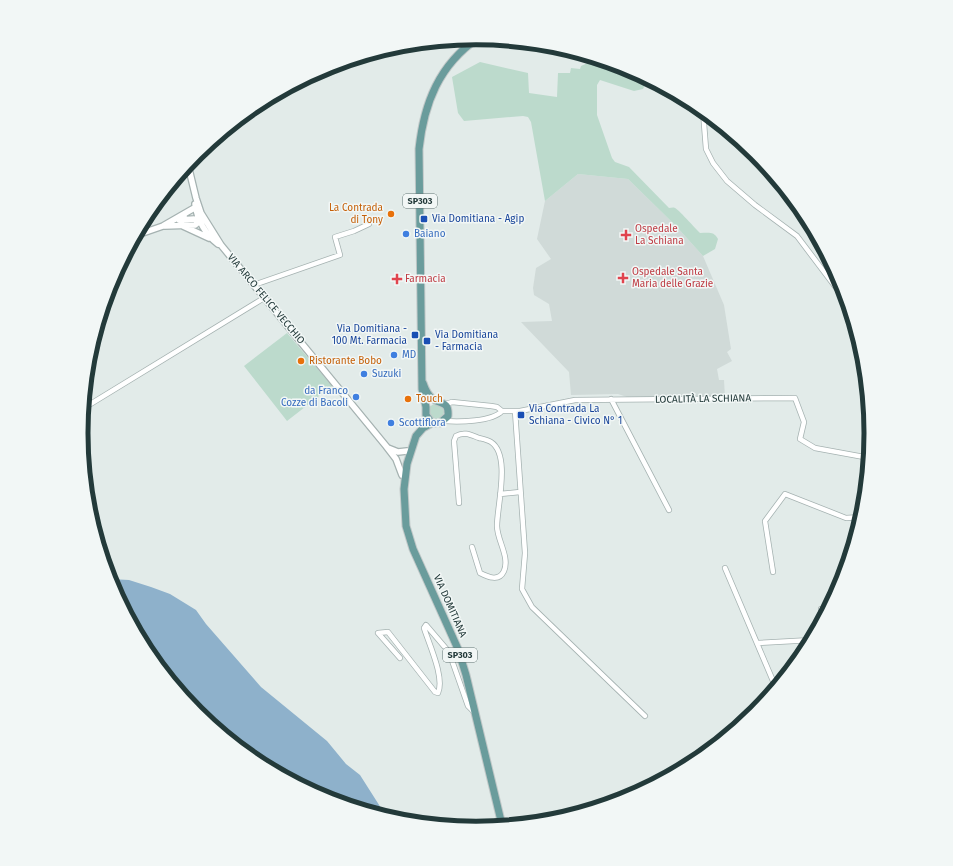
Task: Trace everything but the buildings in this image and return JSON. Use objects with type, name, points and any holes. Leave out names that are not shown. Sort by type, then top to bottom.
[{"type":"main road","name":"SP303","points":[[423,383],[419,157],[422,122],[428,101],[442,77],[455,59],[470,45]]},
{"type":"main road","points":[[423,383],[428,394],[435,400],[446,404],[448,416],[444,421],[432,423],[424,419],[426,407],[422,389],[423,383]]},
{"type":"main road","points":[[426,407],[435,400]]},
{"type":"main road","name":"VIA DOMITIANA","points":[[404,489],[407,451],[424,419]]},
{"type":"main road","name":"VIA DOMITIANA","points":[[432,423],[419,432],[414,441],[402,475],[409,537],[458,648],[501,820]]},
{"type":"street","points":[[704,118],[706,149],[714,163],[728,181],[755,205],[797,236],[836,288]]},
{"type":"street","points":[[190,172],[201,213],[221,245]]},
{"type":"street","points":[[196,198],[196,207],[200,221],[214,240]]},
{"type":"street","points":[[145,232],[172,222],[196,207]]},
{"type":"street","points":[[163,226],[195,225],[200,221],[201,213]]},
{"type":"street","points":[[183,226],[181,223],[186,214]]},
{"type":"street","points":[[172,222],[194,219],[200,221],[211,230]]},
{"type":"street","points":[[254,285],[340,255],[335,237],[369,224]]},
{"type":"street","points":[[183,226],[214,240],[221,245]]},
{"type":"street","name":"VIA ARCO FELICE VECCHIO","points":[[221,245],[386,446],[396,459],[402,475]]},
{"type":"street","points":[[89,405],[264,298]]},
{"type":"street","name":"LOCALITÀ LA SCHIANA","points":[[446,404],[452,402],[497,407],[502,411],[515,411],[569,401],[795,398],[804,422],[800,439],[815,448],[864,457]]},
{"type":"street","points":[[611,400],[669,510]]},
{"type":"street","name":"LOCALITÀ LA SCHIANA","points":[[444,421],[456,422],[489,418],[498,416],[502,411]]},
{"type":"street","points":[[515,411],[525,553],[522,589],[526,600],[645,716]]},
{"type":"street","points":[[459,503],[454,441],[456,436],[460,433],[491,442],[497,449],[501,467],[497,526],[505,564],[504,571],[501,575],[496,578],[489,578],[480,573],[472,546]]},
{"type":"street","points":[[386,446],[398,452],[407,451]]},
{"type":"street","points":[[396,459],[406,462]]},
{"type":"street","points":[[500,494],[520,492]]},
{"type":"street","points":[[773,572],[765,521],[785,494],[846,518],[855,517]]},
{"type":"street","points":[[724,568],[758,643],[774,682]]},
{"type":"street","points":[[400,658],[378,633],[388,632],[435,692],[438,693],[441,688],[436,662],[424,628],[426,625],[449,652],[468,706],[475,713]]},
{"type":"street","points":[[758,643],[804,640]]},
{"type":"shaded area","name":"Ospedale Santa Maria delle Grazie","points":[[578,174],[628,179],[676,226],[703,256],[724,305],[731,349],[727,352],[732,361],[717,369],[719,380],[724,380],[725,397],[630,398],[618,394],[571,395],[569,372],[521,322],[552,321],[549,304],[534,295],[533,288],[536,268],[551,259],[537,239],[545,201]]},
{"type":"green space","points":[[480,62],[528,73],[529,93],[557,97],[558,73],[570,73],[571,68],[580,69],[581,66],[589,62],[625,75],[645,85],[643,89],[634,91],[600,80],[597,85],[597,115],[612,158],[615,162],[629,167],[669,208],[676,209],[700,233],[710,233],[715,235],[718,239],[715,249],[703,256],[676,226],[628,179],[578,174],[545,201],[531,122],[528,117],[523,116],[464,121],[458,113],[452,77]]},
{"type":"green space","points":[[287,333],[332,386],[287,421],[244,366]]},
{"type":"green space","points":[[436,404],[442,406],[444,412],[442,418],[436,420],[430,418],[428,412],[430,406]]},
{"type":"water","points":[[117,579],[129,580],[170,594],[196,610],[206,624],[261,687],[327,741],[346,764],[360,775],[381,809],[352,800],[305,781],[261,756],[221,725],[185,689],[154,649],[140,627]]},
{"type":"place","name":"La Contrada di Tony","points":[[391,214]]},
{"type":"place","name":"Via Domitiana - Agip","points":[[424,219]]},
{"type":"place","name":"Baiano","points":[[406,234]]},
{"type":"place","name":"Ospedale La Schiana","points":[[626,235]]},
{"type":"place","name":"Ospedale Santa Maria delle Grazie","points":[[623,278]]},
{"type":"place","name":"Farmacia","points":[[397,279]]},
{"type":"place","name":"Via Domitiana - 100 Mt. Farmacia","points":[[415,335]]},
{"type":"place","name":"Via Domitiana - Farmacia","points":[[427,341]]},
{"type":"place","name":"MD","points":[[394,355]]},
{"type":"place","name":"Ristorante Bobo","points":[[301,361]]},
{"type":"place","name":"Suzuki","points":[[364,374]]},
{"type":"place","name":"da Franco Cozze di Bacoli","points":[[356,397]]},
{"type":"place","name":"Touch","points":[[408,399]]},
{"type":"place","name":"Via Contrada La Schiana - Civico N° 1","points":[[521,415]]},
{"type":"place","name":"Scottiflora","points":[[391,423]]}]
